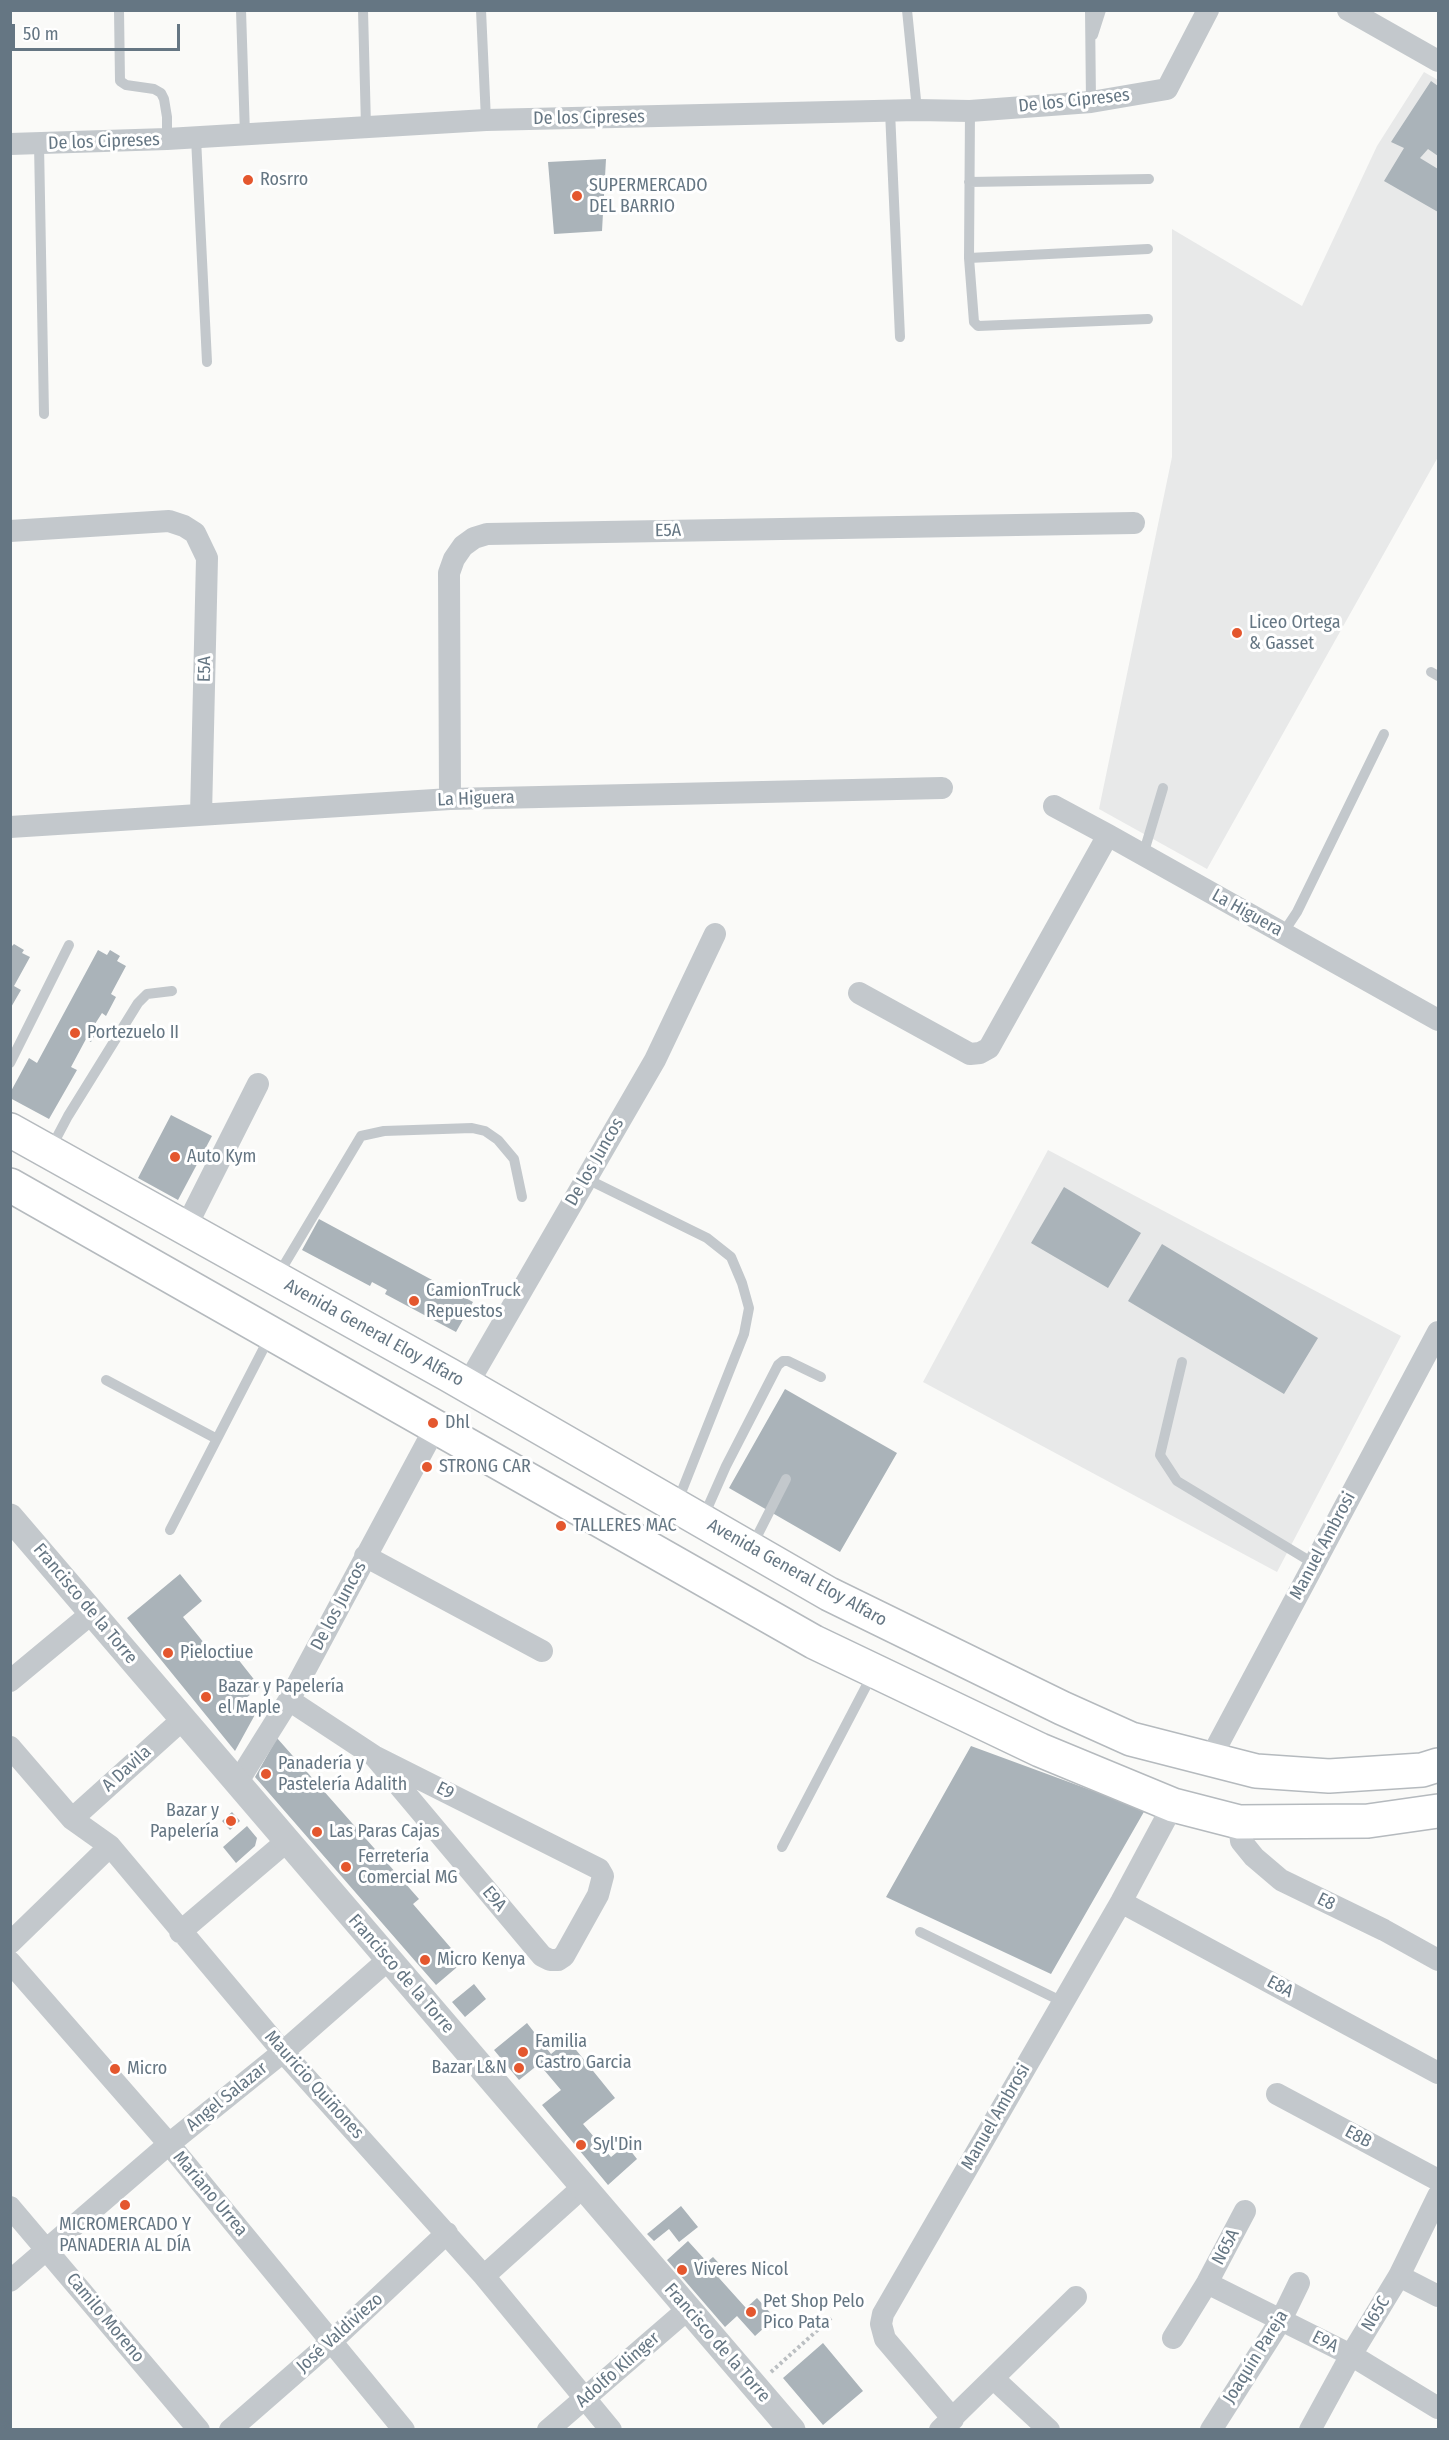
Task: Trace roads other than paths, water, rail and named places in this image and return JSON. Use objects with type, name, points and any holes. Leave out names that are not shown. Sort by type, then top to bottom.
[{"type":"main road","name":"Avenida General Eloy Alfaro","points":[[10,1130],[466,1385],[829,1594],[1062,1708],[1131,1739],[1209,1761],[1256,1771],[1329,1776],[1422,1770],[1438,1765]]},
{"type":"main road","points":[[10,1185],[814,1642],[1040,1750],[1173,1805],[1239,1822],[1368,1821],[1438,1811]]},
{"type":"street","name":"De los Cipreses","points":[[10,144],[167,140],[486,120],[916,110],[970,111],[1091,102],[1167,89],[1208,10]]},
{"type":"street","points":[[1348,10],[1438,61]]},
{"type":"street","name":"E5A","points":[[10,531],[169,521],[195,533],[207,558],[201,815]]},
{"type":"street","name":"E5A","points":[[450,799],[449,573],[454,558],[463,546],[474,538],[499,533],[1134,523]]},
{"type":"street","name":"La Higuera","points":[[10,827],[450,799],[942,788]]},
{"type":"street","name":"La Higuera","points":[[1054,806],[1438,1020]]},
{"type":"street","points":[[859,993],[970,1054],[980,1053],[989,1048],[1108,835]]},
{"type":"street","name":"De los Juncos","points":[[466,1385],[655,1060],[715,934]]},
{"type":"street","points":[[186,1227],[258,1084]]},
{"type":"street","name":"Manuel Ambrosi","points":[[1209,1761],[1438,1332]]},
{"type":"street","name":"De los Juncos","points":[[237,1783],[289,1700],[436,1426]]},
{"type":"street","name":"Francisco de la Torre","points":[[10,1517],[583,2187],[756,2385],[792,2430]]},
{"type":"street","points":[[365,1556],[542,1651]]},
{"type":"street","points":[[10,1681],[92,1613]]},
{"type":"street","name":"E9","points":[[289,1700],[374,1755],[591,1863],[599,1869],[603,1876]]},
{"type":"street","name":"A Davila","points":[[72,1819],[183,1719]]},
{"type":"street","name":"Mauricio Quiñones","points":[[10,1747],[72,1819],[110,1846],[283,2052],[484,2276],[611,2430]]},
{"type":"street","name":"E9A","points":[[374,1755],[542,1956],[550,1960],[558,1960],[569,1951],[598,1895],[603,1876]]},
{"type":"street","name":"Manuel Ambrosi","points":[[1076,2297],[946,2424],[885,2339],[881,2324],[883,2314],[1121,1902],[1173,1805]]},
{"type":"street","name":"E8","points":[[1239,1822],[1241,1841],[1254,1857],[1281,1880],[1384,1930],[1438,1960]]},
{"type":"street","points":[[180,1932],[287,1841]]},
{"type":"street","points":[[10,1943],[110,1846]]},
{"type":"street","name":"E8A","points":[[1121,1902],[1438,2073]]},
{"type":"street","name":"Angel Salazar","points":[[10,2281],[169,2144],[283,2052],[388,1959]]},
{"type":"street","name":"Mariano Urrea","points":[[10,1962],[169,2144],[404,2430]]},
{"type":"street","name":"E8B","points":[[1277,2094],[1438,2180]]},
{"type":"street","points":[[484,2276],[583,2187]]},
{"type":"street","name":"N65C","points":[[1310,2430],[1351,2355],[1399,2276],[1438,2196]]},
{"type":"street","name":"Camilo Moreno","points":[[10,2206],[199,2430]]},
{"type":"street","name":"N65A","points":[[1173,2338],[1207,2283],[1245,2211]]},
{"type":"street","name":"José Valdiviezo","points":[[230,2430],[332,2342],[447,2233]]},
{"type":"street","points":[[1399,2276],[1438,2296]]},
{"type":"street","name":"E9A","points":[[1207,2283],[1351,2355],[1438,2408]]},
{"type":"street","name":"Joaquín Pareja","points":[[1211,2430],[1281,2320],[1299,2283]]},
{"type":"street","name":"Adolfo Klinger","points":[[548,2430],[688,2309]]},
{"type":"street","points":[[994,2379],[1049,2430]]},
{"type":"lane","points":[[119,10],[120,81],[126,85],[157,90],[161,93],[165,108],[167,140]]},
{"type":"lane","points":[[241,10],[245,135]]},
{"type":"lane","points":[[363,10],[366,127]]},
{"type":"lane","points":[[481,10],[486,120]]},
{"type":"lane","points":[[907,10],[916,110]]},
{"type":"lane","points":[[1089,10],[1091,102]]},
{"type":"lane","points":[[1091,41],[1101,10]]},
{"type":"lane","points":[[890,111],[900,337]]},
{"type":"lane","points":[[970,111],[969,258],[973,320],[978,326],[1148,319]]},
{"type":"lane","points":[[196,138],[207,362]]},
{"type":"lane","points":[[39,144],[44,414]]},
{"type":"lane","points":[[969,182],[1149,179]]},
{"type":"lane","points":[[969,258],[1148,249]]},
{"type":"lane","points":[[1283,933],[1297,912],[1384,734]]},
{"type":"lane","points":[[1143,855],[1163,788]]},
{"type":"lane","points":[[10,1063],[69,945]]},
{"type":"lane","points":[[49,1151],[68,1116],[138,1004],[147,994],[172,991]]},
{"type":"lane","points":[[277,1278],[361,1136],[384,1131],[472,1128],[485,1131],[498,1140],[514,1159],[522,1197]]},
{"type":"lane","points":[[585,1178],[707,1238],[731,1257],[744,1291],[749,1308],[744,1334],[689,1513]]},
{"type":"lane","points":[[170,1530],[271,1333]]},
{"type":"lane","points":[[689,1513],[726,1466],[778,1365],[783,1361],[788,1361],[821,1377]]},
{"type":"lane","points":[[1182,1362],[1160,1455],[1177,1481],[1313,1563]]},
{"type":"lane","points":[[106,1380],[217,1439]]},
{"type":"lane","points":[[751,1549],[786,1479]]},
{"type":"lane","points":[[782,1847],[873,1672]]},
{"type":"lane","points":[[920,1932],[1063,2002]]},
{"type":"place","name":"Rosrro","points":[[248,180]]},
{"type":"place","name":"SUPERMERCADO DEL BARRIO","points":[[577,196]]},
{"type":"place","name":"Liceo Ortega & Gasset","points":[[1237,633]]},
{"type":"place","name":"Portezuelo II","points":[[75,1033]]},
{"type":"place","name":"Auto Kym","points":[[175,1157]]},
{"type":"place","name":"CamionTruck Repuestos","points":[[414,1301]]},
{"type":"place","name":"Dhl","points":[[433,1423]]},
{"type":"place","name":"STRONG CAR","points":[[427,1467]]},
{"type":"place","name":"TALLERES MAC","points":[[561,1526]]},
{"type":"place","name":"Pieloctiue","points":[[168,1653]]},
{"type":"place","name":"Bazar y Papelería el Maple","points":[[206,1697]]},
{"type":"place","name":"Panadería y Pastelería Adalith","points":[[266,1774]]},
{"type":"place","name":"Bazar y Papelería","points":[[231,1821]]},
{"type":"place","name":"Las Paras Cajas","points":[[317,1832]]},
{"type":"place","name":"Ferretería Comercial MG","points":[[346,1867]]},
{"type":"place","name":"Micro Kenya","points":[[425,1960]]},
{"type":"place","name":"Familia Castro Garcia","points":[[523,2052]]},
{"type":"place","name":"Bazar L&N","points":[[519,2068]]},
{"type":"place","name":"Micro","points":[[115,2069]]},
{"type":"place","name":"Syl'Din","points":[[581,2145]]},
{"type":"place","name":"MICROMERCADO Y PANADERIA AL DÍA","points":[[125,2205]]},
{"type":"place","name":"Viveres Nicol","points":[[682,2270]]},
{"type":"place","name":"Pet Shop Pelo Pico Pata","points":[[751,2312]]}]
